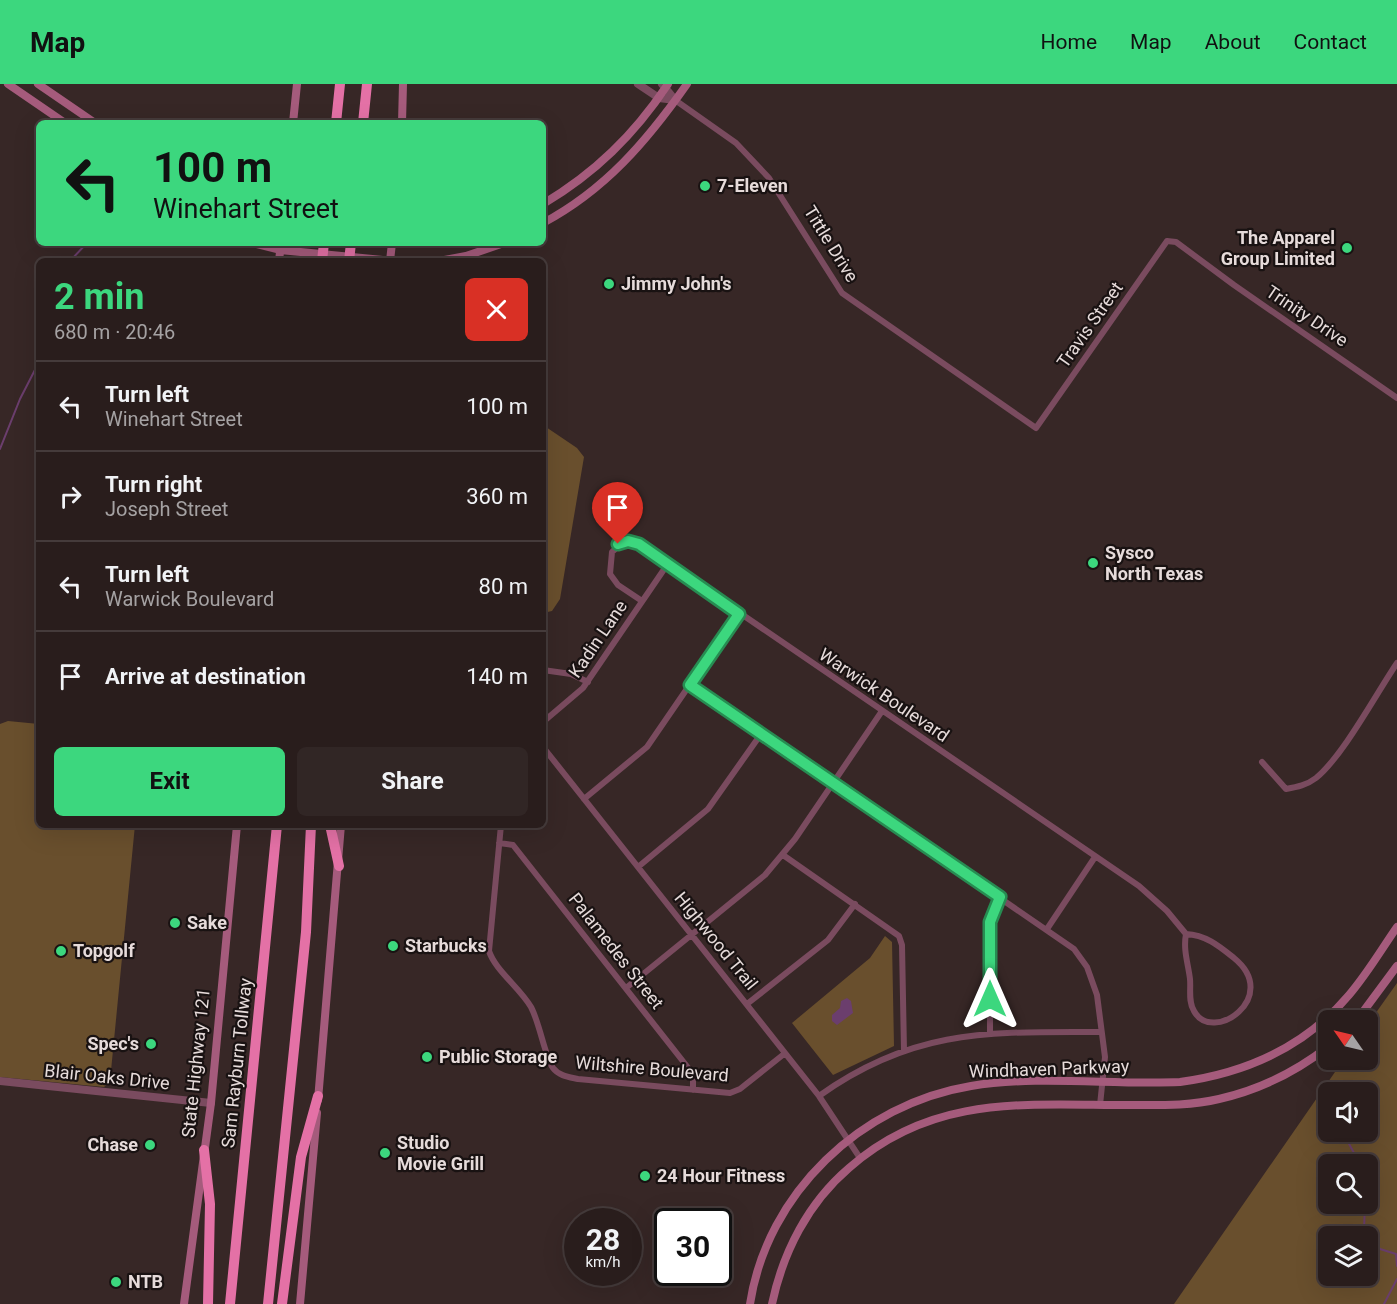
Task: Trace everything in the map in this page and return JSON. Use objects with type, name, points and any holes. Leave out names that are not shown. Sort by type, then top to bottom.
[{"type":"highway","points":[[336,120],[340,84]]},
{"type":"highway","points":[[363,120],[367,84]]},
{"type":"highway","name":"Sam Rayburn Tollway","points":[[231,1304],[277,828]]},
{"type":"highway","points":[[268,1304],[306,932],[311,828]]},
{"type":"highway","points":[[331,828],[339,866]]},
{"type":"highway","points":[[282,1304],[301,1157],[318,1096]]},
{"type":"highway","points":[[204,1150],[210,1204],[208,1304]]},
{"type":"main road","points":[[8,84],[61,120]]},
{"type":"main road","points":[[38,84],[91,120]]},
{"type":"main road","points":[[293,120],[297,84]]},
{"type":"main road","points":[[402,120],[403,84]]},
{"type":"main road","points":[[546,221],[580,201],[611,176],[646,141],[687,84]]},
{"type":"main road","points":[[546,202],[571,187],[611,154],[635,130],[659,98],[665,85]]},
{"type":"main road","points":[[280,246],[369,258]]},
{"type":"main road","points":[[449,258],[485,247]]},
{"type":"main road","name":"State Highway 121","points":[[184,1304],[211,1103],[237,828]]},
{"type":"main road","points":[[300,1304],[341,828]]},
{"type":"main road","name":"Windhaven Parkway","points":[[750,1304],[762,1258],[783,1214],[809,1177],[847,1141],[904,1107],[954,1089],[1003,1084],[1180,1082],[1209,1078],[1271,1057],[1299,1040],[1337,1009],[1394,937],[1397,927]]},
{"type":"main road","points":[[1364,1010],[1397,966]]},
{"type":"main road","name":"Windhaven Parkway","points":[[772,1304],[786,1257],[810,1211],[835,1179],[860,1158],[899,1134],[931,1120],[960,1111],[994,1106],[1167,1105],[1220,1099],[1279,1077],[1318,1053]]},
{"type":"street","points":[[638,84],[659,98],[675,100]]},
{"type":"street","points":[[665,85],[675,100]]},
{"type":"street","name":"Tittle Drive","points":[[675,100],[736,143],[769,178],[842,293],[1036,428]]},
{"type":"street","name":"Travis Street","points":[[1036,428],[1167,241],[1170,241]]},
{"type":"street","name":"Trinity Drive","points":[[1170,241],[1176,242],[1397,398]]},
{"type":"street","name":"Warwick Boulevard","points":[[642,601],[611,578],[609,570],[615,546],[622,542],[633,542],[667,564],[1154,898],[1186,934],[1206,937],[1245,969],[1250,981],[1250,993],[1246,1006],[1236,1015],[1221,1021],[1209,1022],[1200,1019],[1194,1012],[1185,953],[1186,934]]},
{"type":"street","name":"Kadin Lane","points":[[546,720],[588,682],[667,564]]},
{"type":"street","points":[[584,799],[642,753],[739,614]]},
{"type":"street","points":[[1262,762],[1286,789],[1301,786],[1315,779],[1330,765],[1397,663]]},
{"type":"street","points":[[546,670],[572,674],[588,682]]},
{"type":"street","points":[[690,685],[1074,949],[1087,967],[1097,995],[1105,1057],[1100,1105]]},
{"type":"street","points":[[626,988],[755,885],[783,855],[882,711]]},
{"type":"street","points":[[638,867],[708,809],[761,734]]},
{"type":"street","name":"Highwood Trail","points":[[546,751],[819,1096],[860,1158]]},
{"type":"street","name":"Wiltshire Boulevard","points":[[501,828],[489,951],[493,960],[514,982],[531,1008],[552,1067],[572,1078],[735,1092],[784,1054]]},
{"type":"street","name":"Palamedes Street","points":[[499,843],[513,845],[626,988],[693,1074],[693,1090]]},
{"type":"street","points":[[783,855],[894,931],[901,939],[904,1051]]},
{"type":"street","points":[[1047,929],[1095,857]]},
{"type":"street","points":[[990,1032],[990,922],[1000,897]]},
{"type":"street","points":[[747,1004],[828,940],[855,904]]},
{"type":"street","points":[[819,1096],[856,1072],[904,1051],[940,1040],[990,1032],[1100,1032]]},
{"type":"street","name":"Blair Oaks Drive","points":[[0,1081],[211,1103]]},
{"type":"shaded area","points":[[546,427],[577,448],[584,457],[560,599],[552,611],[546,612]]},
{"type":"shaded area","name":"Topgolf","points":[[8,721],[36,724],[36,828],[135,828],[110,1081],[104,1087],[0,1077],[0,724]]},
{"type":"shaded area","points":[[885,936],[892,942],[894,1046],[833,1075],[792,1023],[870,958]]},
{"type":"shaded area","points":[[1397,983],[1397,1304],[1174,1304],[1318,1096],[1318,1142],[1378,1142],[1378,1082],[1328,1082],[1336,1070],[1378,1070],[1378,1010]]},
{"type":"shaded area","points":[[847,998],[851,1001],[853,1013],[837,1025],[832,1021],[832,1015],[840,1008],[841,1001]]},
{"type":"waterway","points":[[73,258],[84,246]]},
{"type":"waterway","points":[[0,449],[20,399],[36,368]]},
{"type":"waterway","points":[[1348,1142],[1355,1154]]},
{"type":"waterway","points":[[1365,1214],[1364,1230],[1380,1249],[1396,1254],[1397,1266]]},
{"type":"waterway","points":[[1384,1304],[1397,1279]]},
{"type":"place","name":"7-Eleven","points":[[705,186]]},
{"type":"place","name":"The Apparel Group Limited","points":[[1347,248]]},
{"type":"place","name":"Jimmy John's","points":[[609,284]]},
{"type":"place","name":"Sysco North Texas","points":[[1093,563]]},
{"type":"place","name":"Sake","points":[[175,923]]},
{"type":"place","name":"Starbucks","points":[[393,946]]},
{"type":"place","name":"Topgolf","points":[[61,951]]},
{"type":"place","name":"Spec's","points":[[151,1044]]},
{"type":"place","name":"Public Storage","points":[[427,1057]]},
{"type":"place","name":"Chase","points":[[150,1145]]},
{"type":"place","name":"Studio Movie Grill","points":[[385,1153]]},
{"type":"place","name":"24 Hour Fitness","points":[[645,1176]]},
{"type":"place","name":"NTB","points":[[116,1282]]},
{"type":"route","points":[[618,544],[628,541],[639,544],[739,614],[690,685],[1000,897],[990,922],[990,999]]}]
